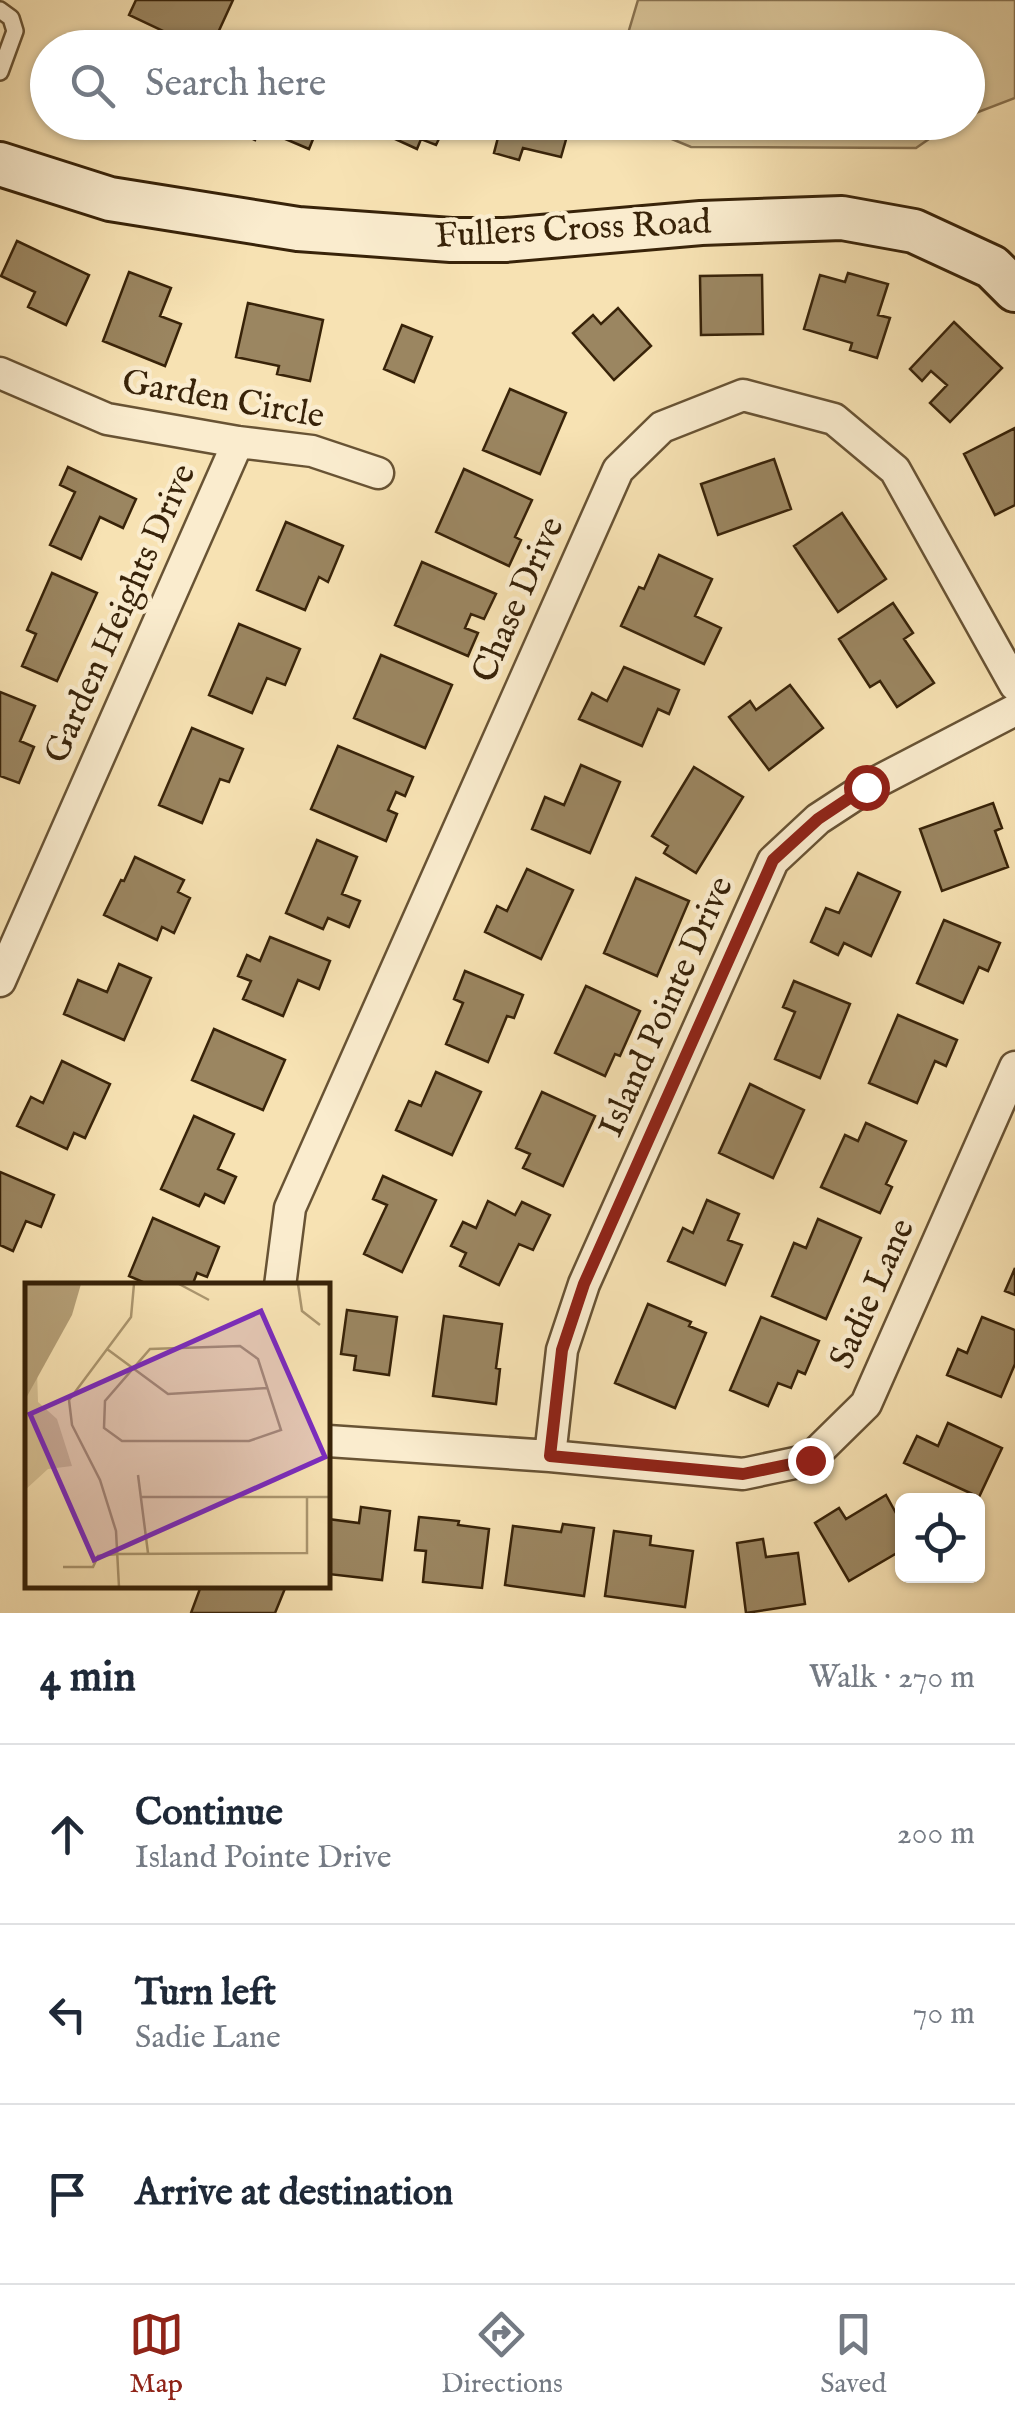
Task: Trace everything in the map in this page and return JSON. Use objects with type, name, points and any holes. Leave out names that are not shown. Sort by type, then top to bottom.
[{"type":"street","name":"Fullers Cross Road","points":[[0,164],[110,199],[298,229],[451,240],[842,218],[914,231],[992,267],[1015,290]]},
{"type":"street","name":"Garden Circle","points":[[0,373],[107,419],[312,451],[378,474]]},
{"type":"street","name":"Chase Drive","points":[[280,1283],[290,1208],[571,575],[618,470],[662,427],[743,395],[834,418],[895,470],[1015,685]]},
{"type":"street","name":"Garden Heights Drive","points":[[0,981],[238,442]]},
{"type":"street","name":"Island Pointe Drive","points":[[550,1456],[562,1350],[584,1284],[773,860],[818,819],[866,787],[1015,710]]},
{"type":"street","name":"Sadie Lane","points":[[550,1456],[743,1474],[810,1460],[866,1404],[1015,1067]]},
{"type":"street","points":[[330,1441],[550,1456]]},
{"type":"lane","points":[[0,10],[11,18],[15,31],[0,72]]},
{"type":"shaded area","points":[[638,0],[1015,0],[1015,98],[985,109],[985,30],[629,30]]},
{"type":"shaded area","points":[[674,140],[928,140],[916,148],[691,147]]},
{"type":"building","points":[[136,0],[233,0],[219,30],[161,30],[129,15]]},
{"type":"building","points":[[288,140],[313,140],[309,149]]},
{"type":"building","points":[[397,140],[421,140],[417,149]]},
{"type":"building","points":[[497,140],[566,140],[561,157],[523,148],[519,160],[494,153]]},
{"type":"building","points":[[17,241],[89,275],[66,325],[28,307],[35,292],[1,276]]},
{"type":"building","points":[[129,272],[171,288],[160,316],[181,324],[165,366],[103,341]]},
{"type":"building","points":[[848,273],[888,284],[878,315],[890,318],[877,358],[850,350],[852,343],[804,329],[820,275],[845,282]]},
{"type":"building","points":[[762,275],[763,334],[701,335],[700,276]]},
{"type":"building","points":[[248,303],[323,320],[310,381],[277,374],[279,366],[236,357]]},
{"type":"building","points":[[618,308],[651,346],[614,380],[573,333],[593,315],[601,324]]},
{"type":"building","points":[[954,322],[1002,368],[950,422],[930,403],[947,385],[931,371],[922,381],[910,369]]},
{"type":"building","points":[[402,325],[432,337],[414,382],[384,369]]},
{"type":"building","points":[[510,389],[566,413],[540,474],[483,450]]},
{"type":"building","points":[[1015,428],[1015,505],[995,515],[964,454]]},
{"type":"building","points":[[774,459],[791,509],[718,535],[701,484]]},
{"type":"building","points":[[68,467],[136,499],[123,528],[100,517],[81,559],[50,545],[75,492],[60,485]]},
{"type":"building","points":[[464,469],[532,500],[515,537],[521,540],[509,566],[436,532]]},
{"type":"building","points":[[842,513],[886,579],[838,612],[794,546]]},
{"type":"building","points":[[286,522],[343,546],[328,582],[319,577],[305,610],[257,590]]},
{"type":"building","points":[[659,555],[712,579],[695,616],[721,628],[704,664],[621,626]]},
{"type":"building","points":[[422,562],[496,594],[484,619],[471,614],[465,628],[478,633],[468,656],[395,625]]},
{"type":"building","points":[[52,573],[97,593],[57,681],[22,666],[36,634],[27,630]]},
{"type":"building","points":[[893,603],[913,633],[904,639],[934,683],[897,707],[880,681],[870,687],[839,639]]},
{"type":"building","points":[[239,624],[300,649],[285,685],[267,678],[252,713],[209,695]]},
{"type":"building","points":[[381,655],[452,685],[425,748],[354,718]]},
{"type":"building","points":[[624,667],[679,690],[669,714],[658,709],[642,746],[579,719],[592,693],[607,701]]},
{"type":"building","points":[[790,685],[823,728],[769,770],[729,717],[750,701],[756,710]]},
{"type":"building","points":[[0,692],[35,706],[20,741],[34,747],[19,783],[0,776]]},
{"type":"building","points":[[192,728],[243,749],[229,782],[220,779],[202,823],[159,805]]},
{"type":"building","points":[[338,746],[413,777],[405,796],[396,792],[388,810],[397,814],[386,841],[311,809]]},
{"type":"building","points":[[581,765],[620,782],[590,853],[532,829],[545,797],[564,805]]},
{"type":"building","points":[[694,767],[743,797],[696,873],[664,853],[668,846],[652,836]]},
{"type":"building","points":[[993,803],[1002,828],[995,831],[1008,867],[942,891],[920,829]]},
{"type":"building","points":[[317,840],[357,857],[342,894],[360,901],[349,927],[328,918],[323,929],[286,913]]},
{"type":"building","points":[[135,857],[184,880],[178,892],[190,898],[174,933],[162,927],[157,940],[104,915]]},
{"type":"building","points":[[527,869],[573,890],[541,959],[485,932],[497,906],[507,911]]},
{"type":"building","points":[[858,873],[900,892],[871,956],[844,943],[838,955],[811,942],[826,908],[839,913]]},
{"type":"building","points":[[636,878],[689,901],[657,976],[604,953]]},
{"type":"building","points":[[944,920],[1000,943],[988,971],[979,967],[963,1003],[917,983]]},
{"type":"building","points":[[270,937],[330,961],[319,989],[298,980],[283,1016],[243,999],[251,981],[238,976],[247,955],[260,961]]},
{"type":"building","points":[[119,964],[151,978],[124,1040],[64,1014],[78,980],[107,992]]},
{"type":"building","points":[[465,971],[523,995],[514,1018],[507,1016],[488,1062],[446,1044],[463,1003],[454,999]]},
{"type":"building","points":[[794,981],[850,1004],[820,1078],[775,1059],[795,1012],[783,1007]]},
{"type":"building","points":[[586,986],[640,1011],[620,1056],[615,1054],[605,1076],[555,1053]]},
{"type":"building","points":[[898,1015],[957,1040],[946,1066],[935,1061],[917,1103],[869,1083]]},
{"type":"building","points":[[214,1029],[285,1060],[263,1110],[192,1080]]},
{"type":"building","points":[[62,1061],[110,1084],[85,1138],[74,1133],[67,1149],[17,1126],[31,1097],[43,1103]]},
{"type":"building","points":[[436,1072],[481,1092],[452,1155],[396,1130],[409,1101],[421,1106]]},
{"type":"building","points":[[750,1084],[804,1110],[773,1178],[719,1153]]},
{"type":"building","points":[[542,1092],[595,1116],[563,1186],[523,1168],[530,1154],[516,1148]]},
{"type":"building","points":[[194,1116],[234,1134],[218,1169],[236,1177],[224,1203],[205,1194],[199,1206],[161,1189]]},
{"type":"building","points":[[866,1123],[906,1141],[886,1184],[892,1187],[880,1213],[821,1187],[845,1135],[858,1141]]},
{"type":"building","points":[[0,1172],[54,1195],[41,1227],[26,1221],[13,1251],[0,1245]]},
{"type":"building","points":[[383,1176],[436,1200],[402,1272],[364,1254],[387,1205],[373,1199]]},
{"type":"building","points":[[707,1200],[739,1214],[728,1240],[742,1245],[725,1285],[668,1261],[683,1228],[693,1233]]},
{"type":"building","points":[[488,1201],[515,1215],[522,1202],[550,1215],[533,1250],[519,1244],[499,1285],[460,1266],[466,1253],[451,1246],[463,1222],[476,1228]]},
{"type":"building","points":[[153,1218],[219,1247],[207,1277],[197,1273],[193,1283],[145,1283],[129,1276]]},
{"type":"building","points":[[818,1219],[861,1238],[826,1319],[772,1296],[794,1243],[806,1248]]},
{"type":"building","points":[[1015,1268],[1015,1295],[1005,1291]]},
{"type":"building","points":[[648,1304],[691,1322],[689,1326],[706,1333],[675,1408],[615,1383]]},
{"type":"building","points":[[347,1310],[397,1317],[389,1375],[354,1370],[356,1356],[341,1354]]},
{"type":"building","points":[[444,1316],[502,1324],[496,1404],[433,1396]]},
{"type":"building","points":[[761,1317],[819,1341],[805,1374],[798,1371],[791,1388],[778,1383],[768,1406],[730,1390]]},
{"type":"building","points":[[982,1317],[1015,1330],[1015,1364],[1001,1397],[947,1375],[958,1349],[967,1353]]},
{"type":"building","points":[[948,1423],[1002,1448],[981,1493],[970,1493],[904,1463],[917,1436],[938,1446]]},
{"type":"building","points":[[886,1495],[895,1511],[895,1554],[849,1581],[815,1523],[839,1508],[846,1519]]},
{"type":"building","points":[[361,1507],[390,1511],[382,1580],[330,1574],[330,1519],[359,1523]]},
{"type":"building","points":[[419,1517],[489,1529],[482,1588],[423,1582],[426,1551],[415,1550]]},
{"type":"building","points":[[563,1524],[594,1528],[584,1596],[505,1585],[513,1526],[561,1532]]},
{"type":"building","points":[[614,1531],[651,1536],[650,1545],[693,1551],[685,1607],[605,1596]]},
{"type":"building","points":[[763,1539],[766,1557],[798,1553],[805,1604],[746,1613],[737,1543]]},
{"type":"building","points":[[200,1588],[285,1588],[275,1613],[191,1613]]},
{"type":"route","points":[[810,1460],[743,1474],[550,1456],[562,1350],[584,1284],[773,860],[818,819],[866,787]]}]
